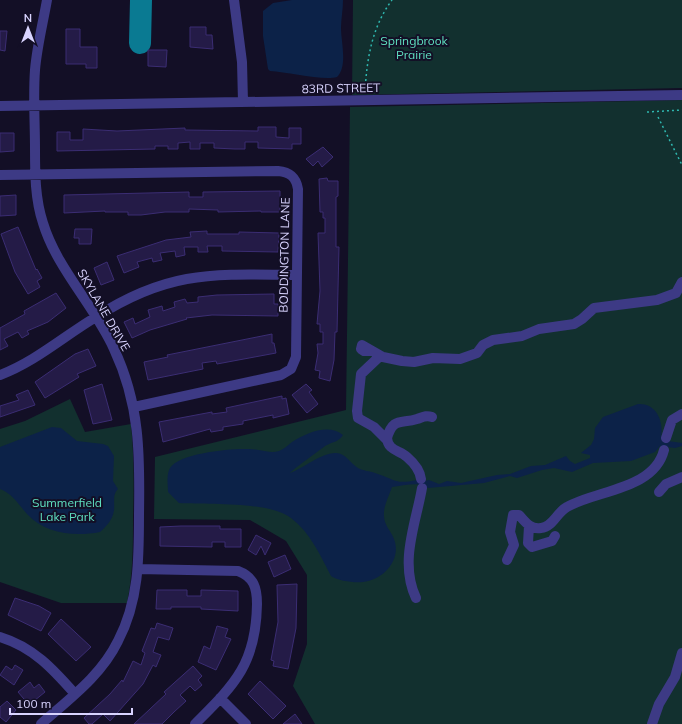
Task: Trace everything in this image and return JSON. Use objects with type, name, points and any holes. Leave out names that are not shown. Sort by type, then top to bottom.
[{"type":"street","name":"SKYLANE DRIVE","points":[[41,724],[96,674],[118,642],[135,596],[138,569],[139,452],[134,407],[121,365],[96,316],[57,257],[48,239],[38,203],[34,106],[35,69],[47,0]]},
{"type":"street","points":[[234,0],[242,62],[243,102]]},
{"type":"street","name":"83RD STREET","points":[[0,106],[682,95]]},
{"type":"street","name":"BODDINGTON LANE","points":[[0,175],[285,172],[294,179],[298,189],[296,357],[291,369],[281,375],[134,407]]},
{"type":"street","points":[[0,375],[28,362],[96,316],[151,287],[192,277],[218,274],[297,275]]},
{"type":"street","points":[[370,350],[380,356],[402,361],[414,362],[433,358],[460,359],[471,356],[493,340],[522,336],[539,329],[574,324],[594,308],[657,300],[676,293],[682,282]]},
{"type":"street","points":[[380,356],[361,374],[357,411],[358,418],[374,427],[388,440],[392,448],[410,460],[422,483],[411,536],[409,557],[410,581],[416,598]]},
{"type":"street","points":[[666,438],[672,420],[682,414]]},
{"type":"street","points":[[388,440],[393,426],[398,422],[416,420],[426,416],[432,417]]},
{"type":"street","points":[[507,560],[514,545],[510,532],[512,516],[519,515],[529,526],[538,529],[544,528],[552,523],[566,507],[623,487],[637,480],[655,466],[664,450]]},
{"type":"street","points":[[659,492],[666,484],[682,477]]},
{"type":"street","points":[[529,526],[528,543],[532,547],[552,541],[555,536]]},
{"type":"street","points":[[138,569],[233,570],[246,574],[252,579],[256,586],[257,594],[254,641],[245,665],[230,688],[195,724]]},
{"type":"street","points":[[0,637],[13,641],[38,655],[51,666],[75,694]]},
{"type":"street","points":[[652,724],[662,700],[675,677],[682,653]]},
{"type":"street","points":[[220,698],[246,724]]},
{"type":"path","points":[[365,94],[368,60],[372,41],[378,23],[392,0]]},
{"type":"path","points":[[647,112],[682,110]]},
{"type":"path","points":[[658,117],[682,165]]},
{"type":"green space","name":"Springbrook Prairie","points":[[353,0],[682,0],[682,88],[352,95]]},
{"type":"green space","points":[[682,100],[682,724],[315,724],[293,686],[307,644],[307,575],[286,541],[250,520],[154,519],[155,457],[346,410],[350,107]]},
{"type":"green space","name":"Summerfield Lake Park","points":[[70,399],[85,432],[131,424],[134,470],[133,550],[132,571],[127,603],[61,603],[0,582],[0,429],[25,421]]},
{"type":"water","points":[[292,0],[343,0],[341,28],[343,60],[342,67],[337,77],[314,77],[270,71],[268,69],[263,36],[263,11],[273,3]]},
{"type":"water","points":[[638,404],[650,407],[658,415],[662,432],[661,438],[668,441],[682,443],[682,446],[675,448],[660,446],[655,452],[631,461],[593,463],[572,472],[554,468],[542,470],[517,478],[510,476],[484,483],[428,488],[416,484],[392,487],[385,505],[384,519],[394,539],[396,547],[393,561],[384,573],[363,582],[346,581],[331,576],[319,552],[304,530],[291,518],[281,513],[254,506],[179,503],[168,492],[168,477],[170,468],[175,463],[194,455],[231,449],[249,449],[275,452],[283,449],[304,435],[324,430],[337,431],[343,435],[337,441],[325,446],[290,473],[324,455],[335,453],[342,454],[360,469],[382,475],[395,481],[404,482],[417,480],[420,482],[429,480],[439,484],[447,481],[461,483],[497,475],[510,474],[531,466],[545,465],[566,456],[575,464],[590,458],[590,455],[581,453],[591,445],[594,439],[595,428],[603,417]]},
{"type":"water","points":[[52,427],[61,428],[77,441],[108,446],[114,456],[113,481],[118,489],[114,496],[114,510],[111,519],[100,532],[71,534],[51,530],[34,521],[12,496],[0,489],[0,447]]},
{"type":"building","points":[[190,27],[206,27],[206,35],[212,35],[213,49],[190,47]]},
{"type":"building","points":[[66,29],[80,29],[80,47],[97,47],[97,68],[86,68],[86,64],[66,64]]},
{"type":"building","points":[[0,31],[7,31],[5,51],[0,50]]},
{"type":"building","points":[[148,50],[167,50],[166,67],[148,66]]},
{"type":"building","points":[[258,127],[276,127],[276,137],[289,138],[289,128],[301,128],[301,144],[292,144],[292,149],[258,148],[258,142],[245,142],[245,149],[235,149],[214,148],[214,143],[200,143],[200,149],[190,149],[190,142],[178,143],[178,149],[168,149],[168,146],[155,146],[155,149],[57,151],[57,132],[70,132],[70,140],[83,140],[83,129],[117,131],[185,128],[185,130],[258,131]]},
{"type":"building","points":[[0,133],[14,133],[14,151],[0,152]]},
{"type":"building","points":[[323,147],[333,157],[322,167],[318,161],[313,166],[306,159]]},
{"type":"building","points":[[327,178],[328,181],[338,181],[338,196],[336,197],[336,247],[339,247],[337,332],[335,332],[334,360],[330,381],[319,378],[320,371],[315,370],[318,353],[317,344],[323,344],[323,332],[320,332],[320,324],[317,324],[320,291],[318,233],[325,233],[325,218],[323,218],[323,212],[320,212],[319,179]]},
{"type":"building","points":[[280,191],[280,212],[218,212],[218,210],[189,209],[189,212],[165,212],[141,215],[128,215],[128,212],[105,211],[64,213],[64,195],[189,192],[189,197],[203,197],[203,192]]},
{"type":"building","points":[[16,195],[16,215],[0,216],[0,196]]},
{"type":"building","points":[[18,227],[36,270],[37,269],[42,278],[37,281],[40,287],[28,294],[15,272],[1,234]]},
{"type":"building","points":[[75,229],[92,229],[91,244],[79,244],[79,238],[74,238]]},
{"type":"building","points":[[207,231],[207,234],[239,234],[239,232],[279,233],[278,252],[222,251],[222,246],[207,246],[208,252],[198,252],[198,247],[184,247],[185,255],[176,257],[175,251],[160,253],[162,260],[153,262],[152,258],[137,262],[139,267],[124,273],[117,256],[166,240],[191,237],[190,232]]},
{"type":"building","points":[[107,262],[114,280],[101,285],[94,268]]},
{"type":"building","points":[[56,293],[66,308],[48,322],[27,331],[29,334],[22,338],[18,332],[4,339],[8,346],[0,350],[0,328],[25,314],[24,311]]},
{"type":"building","points":[[274,294],[274,304],[278,304],[278,316],[212,315],[186,318],[187,319],[150,330],[132,338],[124,322],[133,318],[135,324],[150,317],[148,310],[162,306],[163,311],[175,307],[174,302],[185,299],[187,303],[198,302],[198,297],[217,295]]},
{"type":"building","points":[[272,334],[272,343],[274,343],[276,353],[217,364],[216,361],[202,363],[203,369],[148,380],[144,362],[168,357],[167,355]]},
{"type":"building","points":[[88,349],[96,366],[77,374],[79,377],[45,398],[35,382],[75,354]]},
{"type":"building","points":[[102,384],[112,420],[93,424],[84,390]]},
{"type":"building","points":[[306,384],[312,390],[309,392],[318,404],[307,413],[292,395]]},
{"type":"building","points":[[28,390],[35,405],[0,417],[0,406],[19,400],[16,395]]},
{"type":"building","points":[[282,396],[282,399],[286,398],[289,414],[273,418],[273,415],[243,421],[243,424],[223,427],[223,430],[211,432],[210,429],[163,442],[159,422],[212,412],[212,414],[227,412],[226,408]]},
{"type":"building","points":[[220,526],[220,529],[241,529],[241,547],[225,547],[225,542],[212,542],[212,547],[160,546],[160,527]]},
{"type":"building","points":[[256,535],[271,543],[265,555],[261,546],[256,555],[248,550]]},
{"type":"building","points":[[285,555],[291,569],[274,577],[268,562]]},
{"type":"building","points":[[297,584],[296,628],[288,669],[273,666],[274,661],[271,660],[278,622],[277,585]]},
{"type":"building","points":[[157,590],[187,590],[187,596],[201,596],[201,590],[238,591],[238,611],[201,609],[201,607],[171,607],[171,609],[156,609]]},
{"type":"building","points":[[15,598],[39,606],[51,613],[41,631],[8,615]]},
{"type":"building","points":[[61,619],[91,647],[76,661],[48,634]]},
{"type":"building","points":[[157,623],[173,628],[169,640],[158,637],[153,652],[161,655],[156,667],[153,665],[143,684],[110,721],[103,714],[92,724],[89,724],[84,718],[110,694],[122,680],[123,682],[133,661],[141,665],[145,653],[142,651],[151,628],[155,629]]},
{"type":"building","points":[[217,626],[228,629],[225,637],[231,639],[216,670],[198,662],[204,646],[210,649]]},
{"type":"building","points":[[15,665],[23,670],[14,685],[0,675],[6,666],[12,670]]},
{"type":"building","points":[[193,666],[202,676],[198,680],[202,685],[195,691],[190,686],[180,695],[186,701],[162,724],[134,724],[166,694],[164,692]]},
{"type":"building","points":[[260,681],[286,706],[273,719],[248,694]]},
{"type":"building","points":[[30,682],[34,688],[39,684],[45,692],[29,705],[18,692]]},
{"type":"building","points":[[7,701],[16,710],[6,722],[0,717],[0,707]]},
{"type":"building","points":[[295,714],[302,724],[283,724]]},
{"type":"taxiway","points":[[140,43],[141,0]]}]
